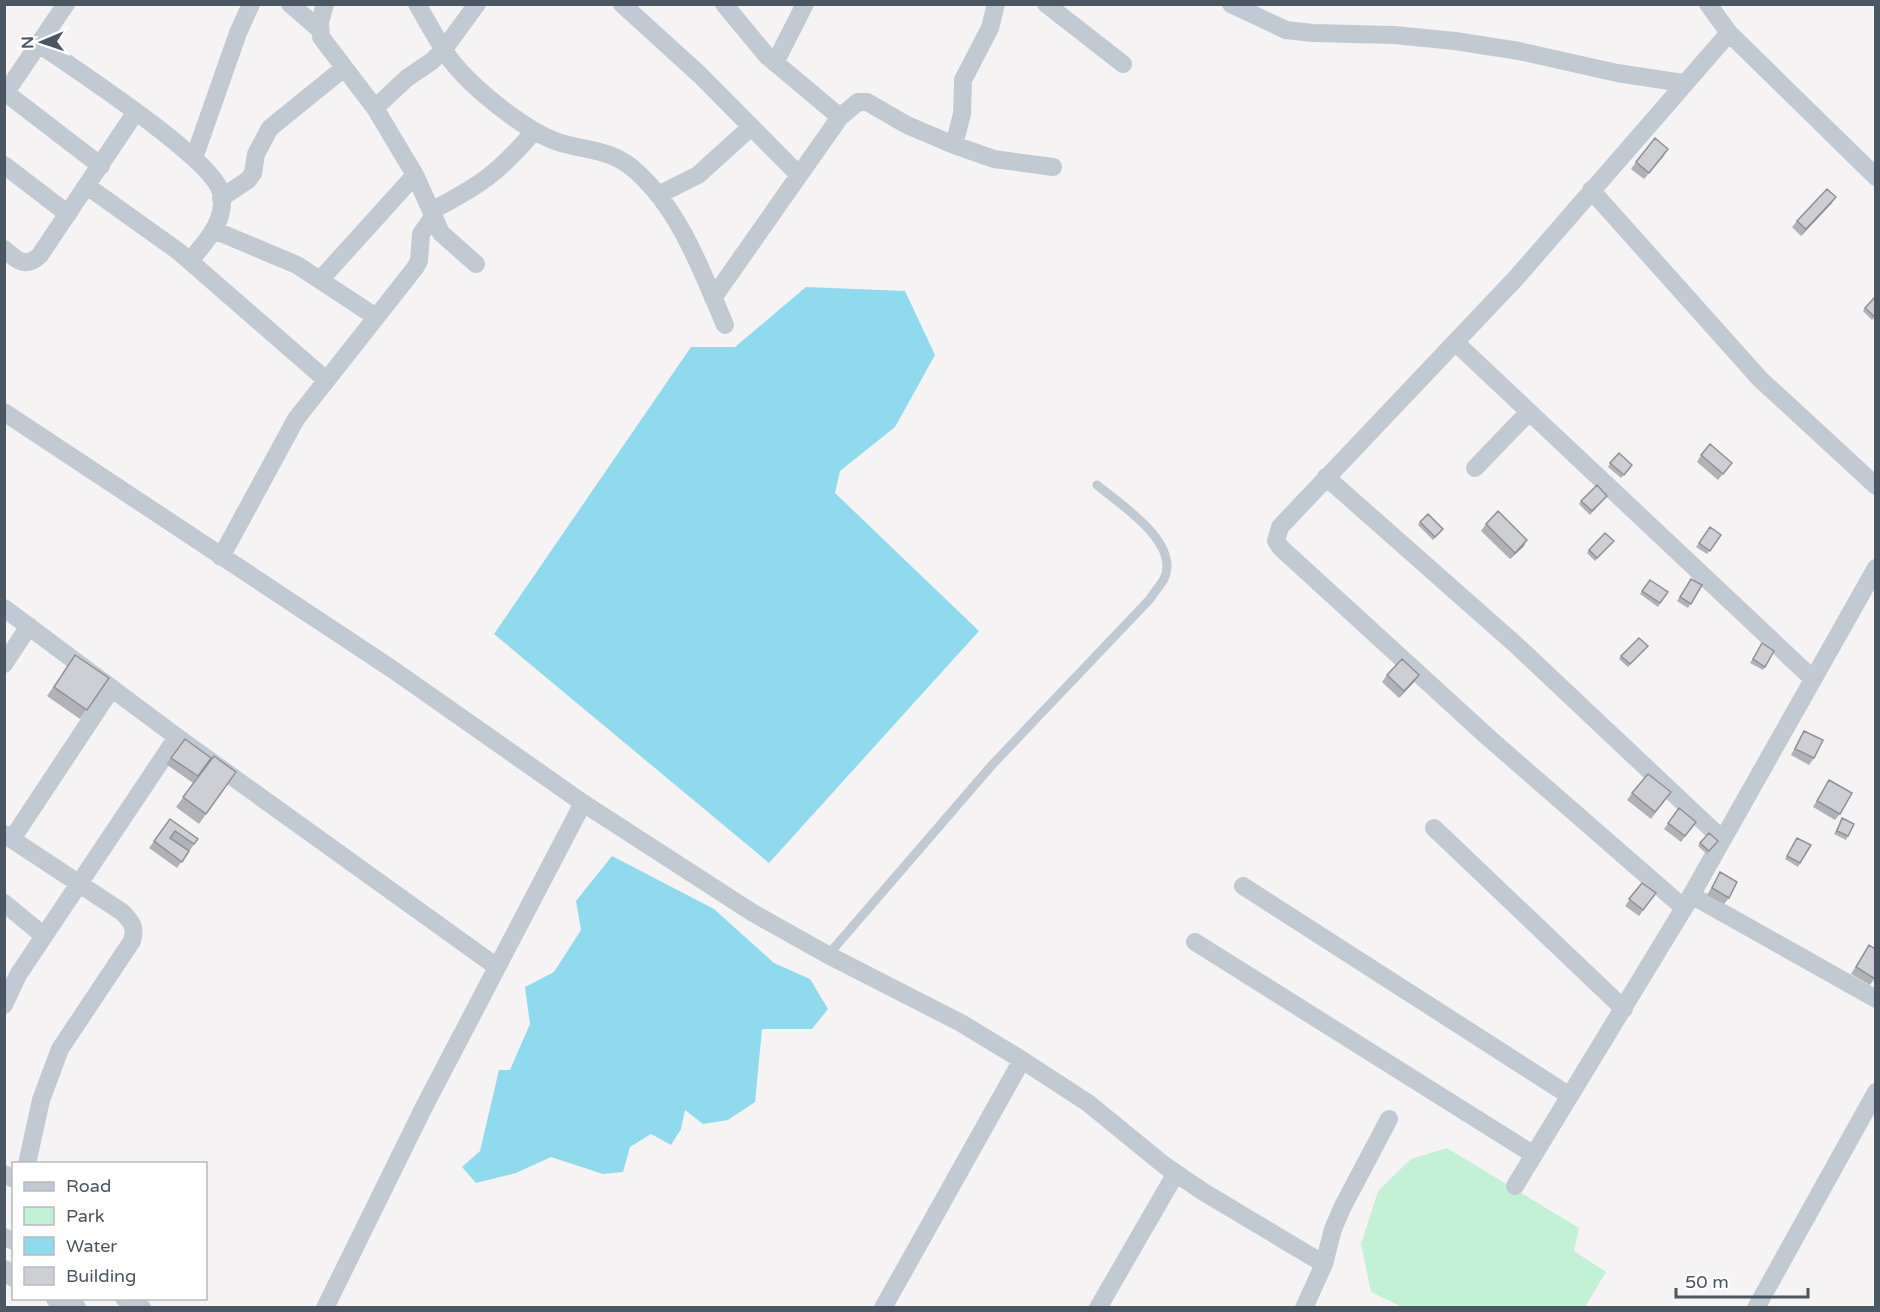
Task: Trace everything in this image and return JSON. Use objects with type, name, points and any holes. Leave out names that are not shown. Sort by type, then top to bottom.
[{"type":"street","points":[[66,4],[5,94],[101,166]]},
{"type":"street","points":[[290,4],[319,29]]},
{"type":"street","points":[[325,4],[319,29],[321,37],[375,108],[415,174],[441,233],[476,264]]},
{"type":"street","points":[[417,4],[444,49],[470,80],[509,114],[534,131],[558,142],[610,154],[637,172],[658,195],[683,233],[725,325]]},
{"type":"street","points":[[375,108],[406,78],[432,61],[444,49],[477,4]]},
{"type":"street","points":[[622,4],[700,75],[799,175]]},
{"type":"street","points":[[724,4],[747,35],[775,63],[840,117]]},
{"type":"street","points":[[775,63],[805,4]]},
{"type":"street","points":[[954,145],[962,114],[963,80],[990,28],[996,4]]},
{"type":"street","points":[[1046,4],[1123,64]]},
{"type":"street","points":[[1231,4],[1286,30],[1394,35],[1455,41],[1519,51],[1617,73],[1683,83]]},
{"type":"street","points":[[1708,4],[1729,33],[1875,177]]},
{"type":"street","points":[[194,158],[246,7]]},
{"type":"street","points":[[1729,33],[1456,343],[1280,527],[1276,541],[1490,739],[1688,902],[1875,999]]},
{"type":"street","points":[[39,44],[194,158],[215,182],[221,192],[219,220],[190,261]]},
{"type":"street","points":[[221,198],[248,180],[253,173],[256,154],[270,128],[344,68]]},
{"type":"street","points":[[713,298],[840,117],[858,102],[867,102],[907,125],[994,159],[1053,167]]},
{"type":"street","points":[[4,249],[16,260],[25,264],[33,262],[101,166],[135,113]]},
{"type":"street","points":[[658,195],[698,176],[751,127]]},
{"type":"street","points":[[220,557],[296,419],[419,261],[421,234],[432,214],[496,173],[534,131]]},
{"type":"street","points":[[4,165],[68,214]]},
{"type":"street","points":[[320,280],[415,174]]},
{"type":"street","points":[[87,186],[190,261],[326,379]]},
{"type":"street","points":[[1591,190],[1760,379],[1875,486]]},
{"type":"street","points":[[214,230],[289,261],[376,317]]},
{"type":"street","points":[[1456,343],[1813,679]]},
{"type":"street","points":[[4,412],[392,669],[582,803],[753,913],[828,955],[904,992],[1022,1060],[1088,1103],[1176,1173],[1324,1264]]},
{"type":"street","points":[[1475,468],[1529,412]]},
{"type":"street","points":[[1326,477],[1506,636],[1722,839]]},
{"type":"street","points":[[1515,1186],[1688,902],[1875,568]]},
{"type":"street","points":[[4,608],[177,737],[497,967]]},
{"type":"street","points":[[4,664],[29,626]]},
{"type":"street","points":[[27,1162],[41,1100],[60,1049],[132,941],[135,931],[131,921],[122,912],[8,837],[112,688]]},
{"type":"street","points":[[4,1005],[18,975],[177,737]]},
{"type":"street","points":[[325,1308],[424,1107],[582,803]]},
{"type":"street","points":[[1434,828],[1624,1009]]},
{"type":"street","points":[[1243,886],[1570,1096]]},
{"type":"street","points":[[4,903],[44,936]]},
{"type":"street","points":[[1195,942],[1534,1155]]},
{"type":"street","points":[[883,1308],[1022,1060]]},
{"type":"street","points":[[1756,1308],[1875,1092]]},
{"type":"street","points":[[1304,1308],[1324,1264],[1341,1208],[1389,1119]]},
{"type":"street","points":[[1098,1308],[1176,1173]]},
{"type":"street","points":[[59,1300],[75,1308]]},
{"type":"street","points":[[126,1300],[142,1308]]},
{"type":"lane","points":[[828,955],[992,765],[1150,598],[1165,577],[1166,556],[1155,535],[1097,485]]},
{"type":"green space","points":[[1447,1148],[1579,1228],[1574,1251],[1606,1272],[1585,1307],[1402,1307],[1371,1292],[1361,1244],[1378,1191],[1411,1159]]},
{"type":"water","points":[[806,287],[905,291],[935,355],[895,427],[840,471],[835,493],[979,631],[769,863],[494,634],[691,347],[735,347]]},
{"type":"water","points":[[612,856],[714,909],[774,963],[810,979],[828,1009],[812,1029],[762,1029],[755,1102],[728,1120],[703,1124],[685,1110],[681,1129],[671,1145],[651,1134],[630,1147],[623,1172],[603,1174],[551,1157],[516,1173],[476,1183],[462,1167],[480,1151],[499,1070],[510,1070],[530,1024],[525,987],[554,972],[581,930],[576,901]]},
{"type":"building","points":[[1655,138],[1668,149],[1649,173],[1636,162]]},
{"type":"building","points":[[1827,189],[1836,197],[1806,229],[1797,221]]},
{"type":"building","points":[[1875,297],[1875,317],[1865,308]]},
{"type":"building","points":[[1710,444],[1732,463],[1723,474],[1701,455]]},
{"type":"building","points":[[1619,453],[1632,465],[1624,475],[1610,463]]},
{"type":"building","points":[[1597,485],[1607,496],[1592,511],[1581,501]]},
{"type":"building","points":[[1498,511],[1527,540],[1515,553],[1486,524]]},
{"type":"building","points":[[1428,514],[1443,529],[1435,537],[1420,522]]},
{"type":"building","points":[[1710,527],[1721,535],[1710,551],[1699,543]]},
{"type":"building","points":[[1605,533],[1614,541],[1597,558],[1589,550]]},
{"type":"building","points":[[1691,579],[1702,585],[1691,604],[1680,597]]},
{"type":"building","points":[[1650,580],[1668,592],[1660,603],[1642,591]]},
{"type":"building","points":[[1639,638],[1648,646],[1630,664],[1621,656]]},
{"type":"building","points":[[1762,643],[1774,651],[1765,667],[1753,659]]},
{"type":"building","points":[[75,655],[109,678],[87,710],[54,687]]},
{"type":"building","points":[[1402,659],[1419,675],[1404,691],[1387,675]]},
{"type":"building","points":[[1804,731],[1823,740],[1814,758],[1795,749]]},
{"type":"building","points":[[185,739],[211,758],[198,776],[171,758]]},
{"type":"building","points":[[214,756],[236,772],[206,814],[183,797]]},
{"type":"building","points":[[1648,774],[1671,792],[1655,812],[1632,793]]},
{"type":"building","points":[[1829,780],[1852,793],[1840,814],[1817,801]]},
{"type":"building","points":[[1679,808],[1696,822],[1685,836],[1668,823]]},
{"type":"building","points":[[1842,818],[1854,824],[1848,836],[1837,831]]},
{"type":"building","points":[[170,819],[198,839],[194,844],[175,831],[170,838],[189,851],[182,862],[154,841]]},
{"type":"building","points":[[1709,833],[1718,841],[1709,851],[1700,843]]},
{"type":"building","points":[[1797,838],[1811,845],[1800,863],[1787,856]]},
{"type":"building","points":[[1720,872],[1737,882],[1729,898],[1712,888]]},
{"type":"building","points":[[1642,883],[1656,893],[1643,910],[1629,899]]},
{"type":"building","points":[[1869,945],[1875,949],[1875,979],[1856,967]]}]
